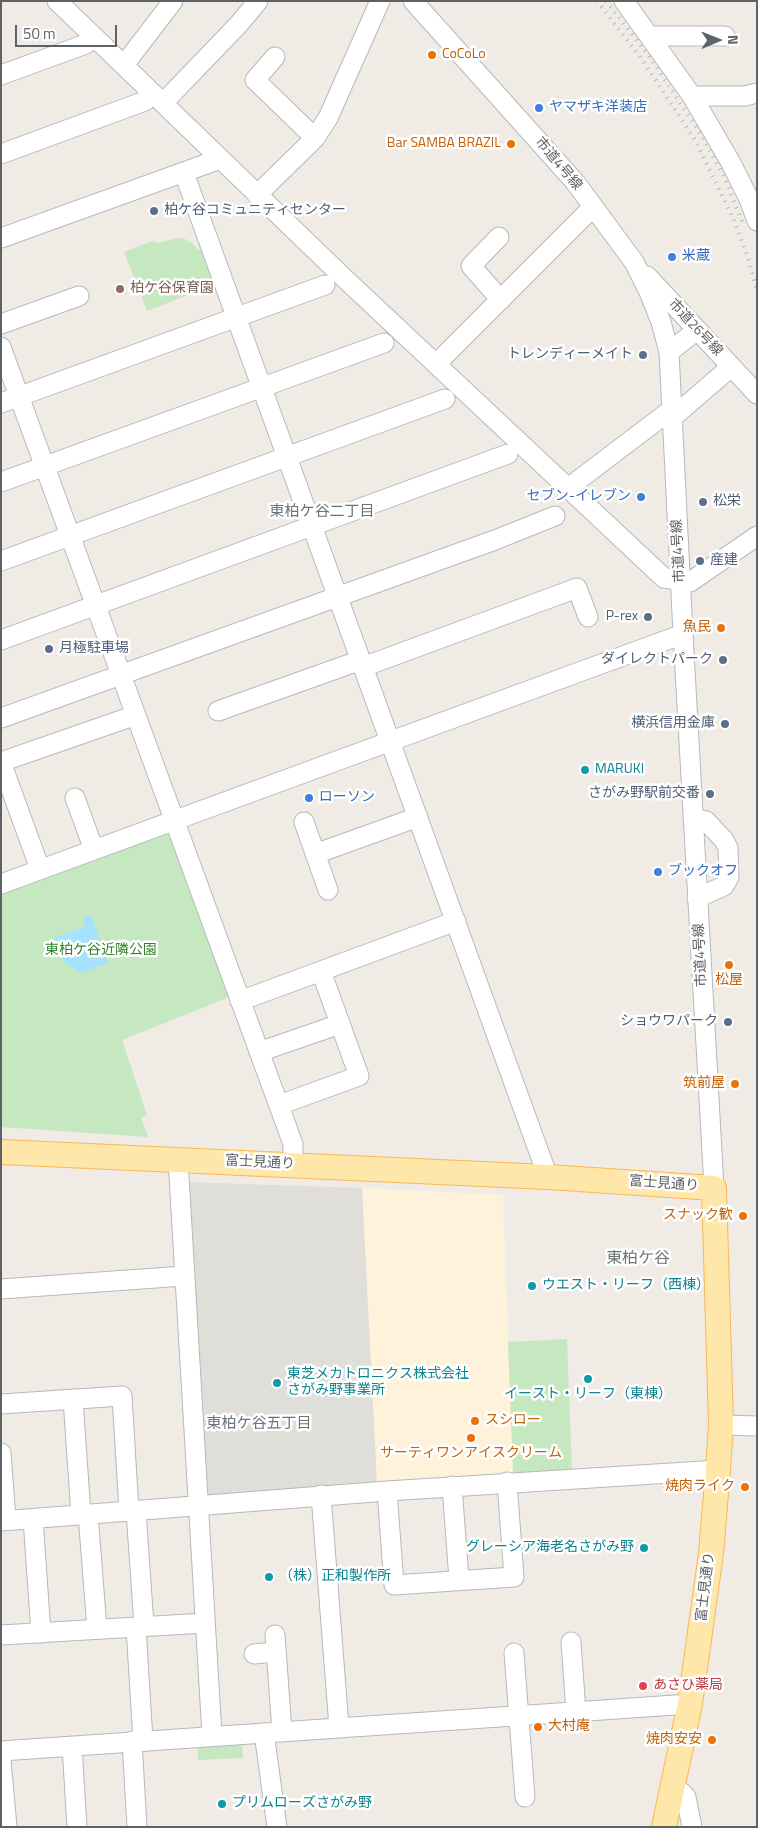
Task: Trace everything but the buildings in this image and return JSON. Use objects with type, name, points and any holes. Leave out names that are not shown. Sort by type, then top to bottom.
[{"type":"main road","name":"富士見通り","points":[[1,1152],[548,1177],[714,1188],[721,1425],[718,1470],[711,1553],[690,1704],[664,1827]]},
{"type":"street","points":[[57,1],[124,65],[154,102],[220,159],[664,578],[690,582],[757,536]]},
{"type":"street","points":[[124,65],[173,1]]},
{"type":"street","points":[[1,154],[154,102],[239,24],[258,1]]},
{"type":"street","points":[[257,194],[315,138],[328,118],[380,1]]},
{"type":"street","name":"市道4号線","points":[[413,1],[575,182],[634,262],[650,292],[669,352],[714,1188]]},
{"type":"street","points":[[624,1],[692,96],[731,163],[757,221]]},
{"type":"street","points":[[649,36],[725,36]]},
{"type":"street","points":[[1,76],[86,44]]},
{"type":"street","points":[[276,57],[255,80],[315,138]]},
{"type":"street","points":[[692,96],[745,96],[757,92]]},
{"type":"street","points":[[1,238],[220,159]]},
{"type":"street","points":[[184,173],[548,1177]]},
{"type":"street","points":[[436,364],[593,207]]},
{"type":"street","points":[[500,237],[471,266],[501,300]]},
{"type":"street","name":"市道26号線","points":[[634,262],[757,394]]},
{"type":"street","points":[[1,403],[325,285]]},
{"type":"street","points":[[1,324],[79,296]]},
{"type":"street","points":[[669,352],[697,330]]},
{"type":"street","points":[[1,482],[384,343]]},
{"type":"street","points":[[1,347],[293,1144],[293,1165]]},
{"type":"street","points":[[568,488],[672,413],[731,367]]},
{"type":"street","points":[[1,561],[445,399]]},
{"type":"street","points":[[1,640],[508,454]]},
{"type":"street","points":[[1,718],[496,540],[555,516]]},
{"type":"street","points":[[218,711],[577,588],[588,617]]},
{"type":"street","points":[[1,884],[683,634]]},
{"type":"street","points":[[40,869],[7,795],[1,762],[136,715]]},
{"type":"street","points":[[75,798],[94,850]]},
{"type":"street","points":[[316,854],[418,817]]},
{"type":"street","points":[[693,819],[706,821],[724,840],[728,848],[729,877],[724,886],[697,898]]},
{"type":"street","points":[[304,822],[328,890]]},
{"type":"street","points":[[240,1001],[456,921]]},
{"type":"street","points":[[278,1105],[359,1076],[321,971]]},
{"type":"street","points":[[259,1052],[340,1024]]},
{"type":"street","points":[[178,1159],[212,1736]]},
{"type":"street","points":[[1,1289],[184,1276]]},
{"type":"street","points":[[1,1404],[122,1396],[133,1511],[140,1627],[137,1827]]},
{"type":"street","points":[[72,1399],[97,1629]]},
{"type":"street","points":[[721,1425],[757,1426]]},
{"type":"street","points":[[1,1453],[4,1520],[321,1495],[718,1470]]},
{"type":"street","points":[[387,1491],[394,1585],[514,1576],[507,1482]]},
{"type":"street","points":[[452,1486],[459,1580]]},
{"type":"street","points":[[321,1495],[339,1728]]},
{"type":"street","points":[[33,1518],[41,1633]]},
{"type":"street","points":[[1,1635],[205,1623]]},
{"type":"street","points":[[570,1642],[576,1712]]},
{"type":"street","points":[[254,1654],[276,1644],[273,1732],[277,1827]]},
{"type":"street","points":[[514,1653],[525,1797]]},
{"type":"street","points":[[1,1750],[690,1704]]},
{"type":"street","points":[[72,1746],[77,1827]]},
{"type":"street","points":[[1,1760],[7,1827]]},
{"type":"street","points":[[672,1790],[681,1792],[686,1797],[692,1827]]},
{"type":"shaded area","points":[[186,1182],[362,1188],[377,1485],[206,1497]]},
{"type":"shaded area","points":[[362,1188],[503,1195],[513,1473],[507,1476],[377,1485]]},
{"type":"green space","points":[[177,238],[185,239],[192,243],[198,250],[204,248],[218,283],[147,311],[124,252],[152,241],[158,243]]},
{"type":"green space","name":"東柏ケ谷近隣公園","points":[[171,828],[232,996],[122,1040],[147,1115],[141,1118],[148,1137],[1,1127],[1,890]]},
{"type":"green space","points":[[567,1339],[572,1471],[513,1473],[508,1342]]},
{"type":"green space","points":[[242,1741],[243,1758],[198,1760],[197,1743]]},
{"type":"water","points":[[91,915],[108,963],[81,973],[64,962],[57,949],[55,937],[57,934],[58,937],[85,927],[83,918]]},
{"type":"railway","points":[[597,1],[643,61],[695,140],[734,220],[749,261],[757,291]]},
{"type":"railway","points":[[606,1],[649,56],[702,136],[724,177],[744,226]]},
{"type":"place","name":"CoCoLo","points":[[432,55]]},
{"type":"place","name":"ヤマザキ洋装店","points":[[539,108]]},
{"type":"place","name":"Bar SAMBA BRAZIL","points":[[511,144]]},
{"type":"place","name":"柏ケ谷コミュニティセンター","points":[[154,211]]},
{"type":"place","name":"米蔵","points":[[672,257]]},
{"type":"place","name":"柏ケ谷保育園","points":[[120,289]]},
{"type":"place","name":"トレンディーメイト","points":[[643,355]]},
{"type":"place","name":"セブン-イレブン","points":[[641,497]]},
{"type":"place","name":"松栄","points":[[703,502]]},
{"type":"place","name":"産建","points":[[700,561]]},
{"type":"place","name":"P-rex","points":[[648,617]]},
{"type":"place","name":"魚民","points":[[721,628]]},
{"type":"place","name":"月極駐車場","points":[[49,649]]},
{"type":"place","name":"ダイレクトパーク","points":[[723,660]]},
{"type":"place","name":"横浜信用金庫","points":[[725,724]]},
{"type":"place","name":"MARUKI","points":[[585,770]]},
{"type":"place","name":"さがみ野駅前交番","points":[[710,794]]},
{"type":"place","name":"ローソン","points":[[309,798]]},
{"type":"place","name":"ブックオフ","points":[[658,872]]},
{"type":"place","name":"松屋","points":[[729,965]]},
{"type":"place","name":"ショウワパーク","points":[[728,1022]]},
{"type":"place","name":"筑前屋","points":[[735,1084]]},
{"type":"place","name":"スナック歓","points":[[743,1216]]},
{"type":"place","name":"ウエスト・リーフ（西棟）","points":[[532,1286]]},
{"type":"place","name":"イースト・リーフ（東棟）","points":[[588,1379]]},
{"type":"place","name":"東芝メカトロニクス株式会社 さがみ野事業所","points":[[277,1383]]},
{"type":"place","name":"スシロー","points":[[475,1421]]},
{"type":"place","name":"サーティワンアイスクリーム","points":[[471,1438]]},
{"type":"place","name":"焼肉ライク","points":[[745,1487]]},
{"type":"place","name":"グレーシア海老名さがみ野","points":[[644,1548]]},
{"type":"place","name":"（株）正和製作所","points":[[269,1577]]},
{"type":"place","name":"あさひ薬局","points":[[643,1686]]},
{"type":"place","name":"大村庵","points":[[538,1727]]},
{"type":"place","name":"焼肉安安","points":[[712,1740]]},
{"type":"place","name":"プリムローズさがみ野","points":[[222,1804]]},
{"type":"district","name":"東柏ケ谷二丁目","points":[[322,512]]},
{"type":"district","name":"東柏ケ谷","points":[[638,1259]]},
{"type":"district","name":"東柏ケ谷五丁目","points":[[259,1424]]}]
